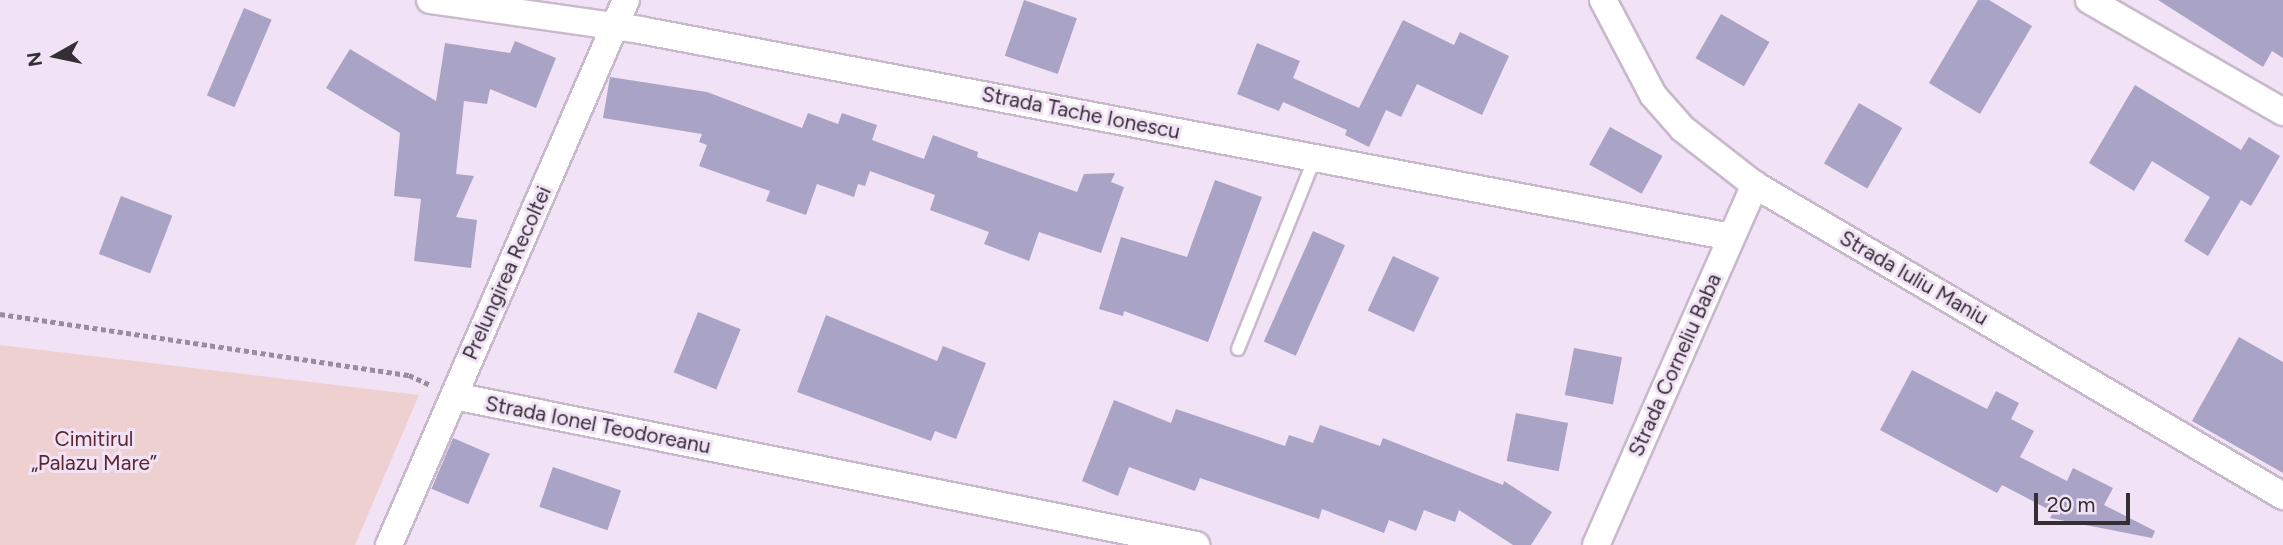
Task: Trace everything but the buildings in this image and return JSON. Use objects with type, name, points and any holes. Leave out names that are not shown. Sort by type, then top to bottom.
[{"type":"street","name":"Strada Tache Ionescu","points":[[430,0],[615,26],[1731,237]]},
{"type":"street","name":"Prelungirea Recoltei","points":[[388,545],[626,0]]},
{"type":"street","name":"Strada Iuliu Maniu","points":[[1603,0],[1653,95],[1683,129],[1755,185],[2283,496]]},
{"type":"street","points":[[2089,0],[2283,112]]},
{"type":"street","name":"Strada Corneliu Baba","points":[[1596,545],[1755,185]]},
{"type":"street","name":"Strada Ionel Teodoreanu","points":[[454,396],[1196,545]]},
{"type":"lane","points":[[1238,349],[1315,158]]},
{"type":"path","points":[[0,314],[409,374],[454,396]]},
{"type":"green space","name":"Cimitirul „Palazu Mare”","points":[[0,345],[419,395],[355,545],[0,545]]}]
